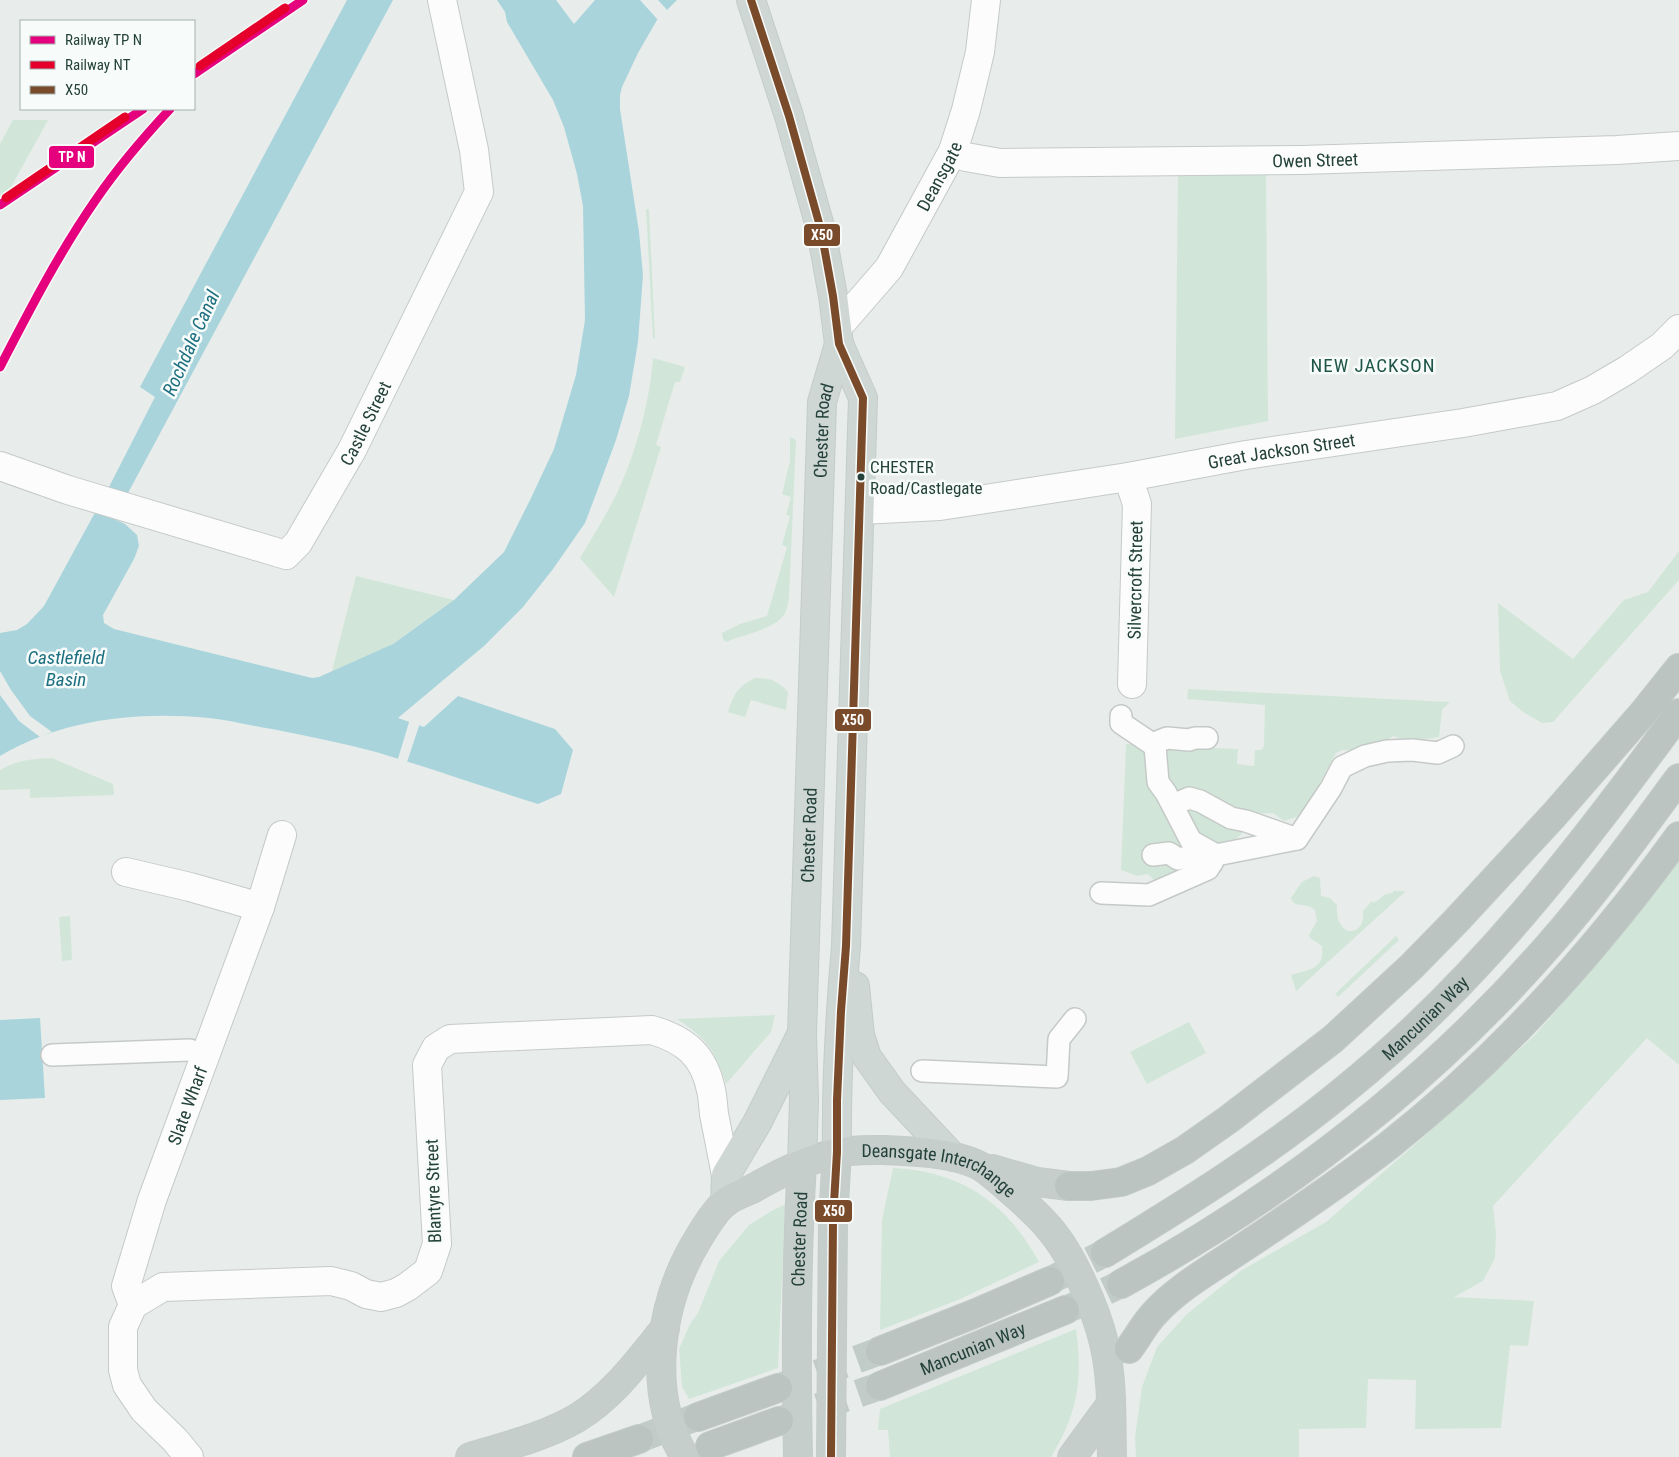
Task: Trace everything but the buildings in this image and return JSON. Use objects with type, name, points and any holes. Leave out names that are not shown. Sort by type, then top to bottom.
[{"type":"highway","points":[[979,1165],[1037,1182],[1069,1186],[1091,1186],[1121,1182],[1148,1171],[1185,1150],[1229,1119],[1333,1039],[1411,967],[1554,815],[1643,713],[1679,668]]},
{"type":"highway","name":"Mancunian Way","points":[[1105,1253],[1185,1205],[1264,1151],[1345,1090],[1420,1023],[1492,950],[1538,898],[1679,713]]},
{"type":"highway","points":[[1121,1284],[1170,1257],[1256,1203],[1351,1133],[1427,1069],[1476,1022],[1550,945],[1591,896],[1679,778]]},
{"type":"highway","points":[[1072,1457],[1110,1397],[1129,1349],[1153,1315],[1178,1292],[1328,1192],[1446,1098],[1493,1055],[1582,960],[1679,836]]},
{"type":"highway","name":"Deansgate Interchange","points":[[685,1457],[677,1445],[670,1427],[665,1404],[662,1349],[670,1302],[679,1276],[706,1226],[725,1203],[802,1164],[838,1152],[874,1150],[953,1157],[979,1165],[1050,1228],[1062,1246],[1098,1320],[1104,1344],[1110,1397],[1112,1457]]},
{"type":"highway","name":"Chester Road","points":[[832,1457],[833,1220],[838,1152]]},
{"type":"highway","name":"Chester Road","points":[[798,1457],[796,1357],[802,1164]]},
{"type":"highway","name":"Mancunian Way","points":[[880,1351],[1050,1281]]},
{"type":"highway","name":"Mancunian Way","points":[[880,1386],[1066,1310]]},
{"type":"highway","points":[[470,1457],[549,1432],[578,1417],[604,1398],[665,1328]]},
{"type":"highway","points":[[698,1417],[778,1388]]},
{"type":"highway","points":[[710,1446],[778,1421]]},
{"type":"highway","points":[[587,1457],[639,1438]]},
{"type":"main road","points":[[751,0],[789,116],[821,230],[838,336]]},
{"type":"main road","name":"Chester Road","points":[[838,336],[863,398],[846,946],[838,1084],[838,1152]]},
{"type":"main road","name":"Chester Road","points":[[802,1164],[804,1101],[802,1033],[822,402],[838,336]]},
{"type":"main road","points":[[846,946],[856,992],[860,1035],[867,1057],[892,1092],[953,1157]]},
{"type":"main road","points":[[725,1203],[726,1175],[757,1123],[802,1033]]},
{"type":"street","name":"Castle Street","points":[[0,466],[68,490],[286,555],[298,543],[352,450],[479,192],[474,150],[442,0]]},
{"type":"street","name":"Deansgate","points":[[838,336],[889,268],[953,151],[966,110],[980,52],[986,0]]},
{"type":"street","name":"Owen Street","points":[[953,151],[980,161],[1009,163],[1302,160],[1617,150],[1679,146]]},
{"type":"street","name":"Great Jackson Street","points":[[861,510],[940,506],[1128,477],[1246,455],[1463,423],[1556,406],[1593,390],[1627,370],[1662,346],[1679,330]]},
{"type":"street","name":"Silvercroft Street","points":[[1128,477],[1136,504],[1132,684]]},
{"type":"street","points":[[1121,716],[1121,722],[1155,746],[1158,782],[1173,805],[1191,841],[1214,859]]},
{"type":"street","points":[[1152,744],[1167,738],[1189,740],[1207,738]]},
{"type":"street","points":[[1153,855],[1169,853],[1178,859],[1188,857],[1214,859],[1296,839],[1342,767],[1365,756],[1387,751],[1412,750],[1438,753],[1453,746]]},
{"type":"street","points":[[1173,805],[1189,798],[1200,801],[1231,818],[1246,821],[1296,839]]},
{"type":"street","name":"Slate Wharf","points":[[133,1305],[126,1286],[152,1200],[260,907],[282,835]]},
{"type":"street","points":[[1101,893],[1149,895],[1208,869],[1214,859]]},
{"type":"street","points":[[126,872],[190,887],[260,907]]},
{"type":"street","points":[[922,1071],[1057,1077],[1059,1039],[1075,1019]]},
{"type":"street","name":"Blantyre Street","points":[[133,1305],[163,1287],[331,1281],[351,1286],[366,1294],[381,1297],[396,1293],[407,1287],[428,1271],[437,1244],[427,1065],[436,1048],[450,1040],[652,1030],[669,1035],[685,1044],[696,1055],[704,1069],[711,1089],[726,1175]]},
{"type":"street","points":[[52,1055],[190,1050]]},
{"type":"street","points":[[133,1305],[123,1326],[123,1370],[127,1385],[144,1410],[175,1440],[189,1457]]},
{"type":"green space","points":[[13,120],[48,120],[0,207],[0,144]]},
{"type":"green space","points":[[1266,170],[1268,421],[1175,439],[1178,173]]},
{"type":"green space","points":[[646,209],[649,209],[655,338],[653,338]]},
{"type":"green space","points":[[653,358],[685,367],[680,382],[675,382],[656,445],[661,447],[614,597],[580,558],[614,500],[631,460],[649,391]]},
{"type":"green space","points":[[790,437],[796,440],[789,598],[786,610],[781,619],[775,623],[759,631],[726,642],[723,639],[722,633],[740,624],[767,616],[787,547],[782,545],[790,516],[786,515],[791,497],[782,494],[790,461]]},
{"type":"green space","points":[[1679,551],[1679,580],[1553,722],[1542,723],[1523,712],[1510,701],[1500,671],[1498,603],[1573,659],[1624,600],[1648,592]]},
{"type":"green space","points":[[356,576],[454,600],[387,648],[332,671]]},
{"type":"green space","points":[[755,678],[773,680],[788,692],[786,710],[751,700],[745,717],[728,712],[737,692]]},
{"type":"green space","points":[[1188,689],[1450,702],[1442,710],[1439,737],[1416,740],[1393,736],[1382,744],[1370,744],[1362,751],[1342,750],[1336,753],[1319,784],[1308,811],[1284,821],[1273,813],[1249,814],[1249,827],[1236,839],[1216,843],[1197,835],[1162,778],[1162,749],[1209,746],[1213,748],[1238,749],[1237,764],[1254,766],[1255,750],[1261,750],[1264,746],[1265,705],[1187,699]]},
{"type":"green space","points":[[1126,744],[1143,744],[1150,750],[1151,780],[1149,790],[1153,788],[1197,849],[1181,876],[1154,880],[1148,874],[1137,876],[1121,870]]},
{"type":"green space","points":[[52,758],[113,784],[114,795],[30,798],[30,789],[0,790],[0,770],[18,762]]},
{"type":"green space","points":[[1679,861],[1679,1065],[1647,1038],[1493,1206],[1496,1233],[1495,1258],[1483,1281],[1454,1297],[1534,1301],[1528,1346],[1510,1345],[1501,1428],[1415,1429],[1416,1380],[1368,1379],[1366,1428],[1299,1429],[1299,1457],[1136,1457],[1135,1437],[1142,1387],[1157,1347],[1187,1314],[1242,1270],[1326,1222],[1427,1134],[1535,1035],[1617,941]]},
{"type":"green space","points":[[1314,876],[1320,878],[1321,896],[1330,898],[1337,905],[1338,920],[1347,931],[1355,930],[1360,926],[1363,919],[1363,911],[1372,901],[1374,903],[1386,894],[1393,893],[1393,891],[1406,891],[1296,991],[1291,975],[1310,970],[1321,960],[1322,954],[1322,946],[1310,938],[1309,935],[1317,921],[1315,910],[1311,907],[1294,903],[1291,898],[1302,882]]},
{"type":"green space","points":[[70,916],[72,960],[62,961],[59,917]]},
{"type":"green space","points":[[1396,936],[1399,940],[1338,997],[1335,994]]},
{"type":"green space","points":[[775,1015],[771,1032],[726,1084],[709,1046],[677,1019]]},
{"type":"green space","points":[[1189,1022],[1206,1053],[1147,1084],[1130,1052]]},
{"type":"green space","points":[[893,1168],[917,1170],[940,1176],[980,1194],[997,1207],[1012,1223],[1039,1262],[958,1300],[880,1330],[882,1220]]},
{"type":"green space","points":[[785,1205],[778,1368],[689,1399],[682,1387],[679,1349],[690,1324],[698,1313],[719,1261],[749,1225]]},
{"type":"green space","points":[[1076,1329],[1079,1364],[1076,1395],[1067,1425],[1051,1457],[890,1457],[888,1430],[878,1430],[880,1409]]},
{"type":"water","name":"Castlefield Basin","points":[[347,0],[393,0],[114,519],[125,524],[137,535],[139,546],[134,559],[103,615],[104,623],[114,629],[312,678],[319,677],[393,644],[454,600],[504,552],[554,449],[576,375],[585,320],[583,206],[577,174],[564,127],[553,100],[507,22],[505,12],[497,0],[556,0],[574,24],[595,0],[677,0],[657,20],[638,53],[620,95],[620,109],[639,232],[643,275],[638,342],[629,396],[616,440],[585,523],[553,569],[523,607],[484,646],[398,718],[424,727],[458,696],[555,729],[573,750],[561,794],[538,804],[376,752],[225,720],[182,716],[128,717],[101,720],[49,733],[24,743],[0,756],[0,633],[17,630],[27,624],[44,606],[110,485],[155,397],[140,387]]},
{"type":"water","points":[[40,1018],[45,1098],[0,1100],[0,1020]]},
{"type":"pier","points":[[640,0],[658,0],[669,12],[659,21]]},
{"type":"pier","points":[[0,671],[30,716],[52,732],[40,737],[19,721],[0,695]]},
{"type":"pier","points":[[410,719],[420,723],[406,765],[397,762]]},
{"type":"tunnel","points":[[1053,1279],[1105,1253]]},
{"type":"tunnel","points":[[1068,1309],[1121,1284]]},
{"type":"tunnel","points":[[778,1388],[880,1351]]},
{"type":"tunnel","points":[[779,1421],[880,1386]]},
{"type":"tunnel","points":[[639,1439],[694,1418]]},
{"type":"transit line","points":[[195,73],[303,0]]},
{"type":"transit line","name":"X50","points":[[751,0],[789,116],[821,230],[833,296],[839,344],[863,398],[846,946],[841,1011],[833,1220],[831,1457]]},
{"type":"transit line","points":[[0,205],[142,110]]},
{"type":"transit line","points":[[0,367],[46,281],[83,218],[123,163],[169,110]]},
{"type":"rail line","name":"NT","points":[[200,66],[285,8]]},
{"type":"rail line","name":"NT","points":[[6,198],[125,117]]},
{"type":"place","name":"CHESTER Road/Castlegate","points":[[861,477]]},
{"type":"district","name":"NEW JACKSON","points":[[1373,365]]},
{"type":"water label","name":"Rochdale Canal","points":[[191,343]]}]
